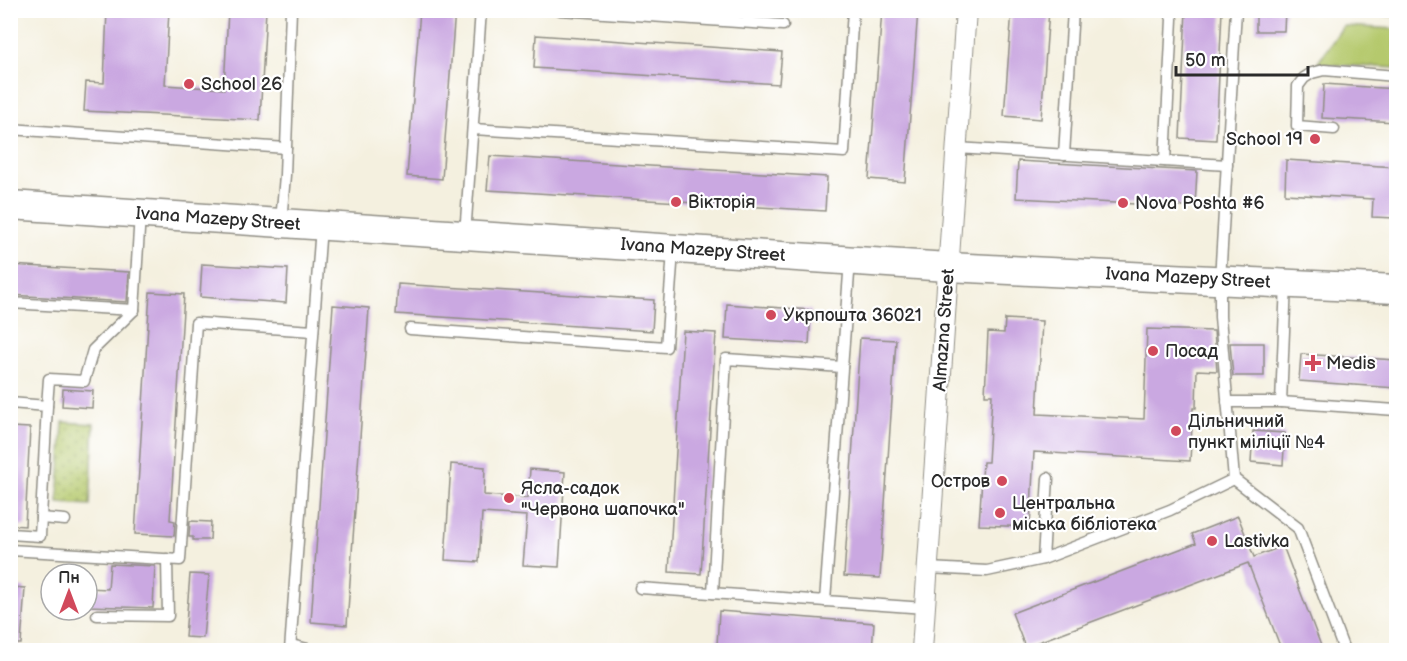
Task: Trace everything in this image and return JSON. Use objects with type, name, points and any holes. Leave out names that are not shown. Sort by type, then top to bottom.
[{"type":"main road","name":"Ivana Mazepy Street","points":[[10,205],[948,267],[1396,289]]},
{"type":"street","name":"Almazna Street","points":[[922,651],[966,10]]},
{"type":"lane","points":[[281,223],[291,10]]},
{"type":"lane","points":[[465,235],[481,10]]},
{"type":"lane","points":[[560,10],[723,16],[783,25]]},
{"type":"lane","points":[[473,129],[844,152],[853,10]]},
{"type":"lane","points":[[1064,155],[1073,10]]},
{"type":"lane","points":[[1165,161],[1172,19],[1168,10]]},
{"type":"lane","points":[[1236,10],[1220,280],[1220,317],[1234,479],[1298,528],[1344,651]]},
{"type":"lane","points":[[1334,129],[1297,126],[1298,86],[1304,78],[1324,70],[1396,76]]},
{"type":"lane","points":[[10,129],[286,148]]},
{"type":"lane","points":[[957,148],[1227,165]]},
{"type":"lane","points":[[10,534],[40,536],[49,379],[84,381],[93,350],[134,310],[140,213]]},
{"type":"lane","points":[[312,651],[291,648],[321,225]]},
{"type":"lane","points":[[410,329],[666,347],[674,248]]},
{"type":"lane","points":[[825,601],[850,260]]},
{"type":"lane","points":[[1281,402],[1286,283]]},
{"type":"lane","points":[[10,303],[134,310]]},
{"type":"lane","points":[[10,550],[180,560],[196,323],[313,331]]},
{"type":"lane","points":[[712,593],[726,359],[842,367]]},
{"type":"lane","points":[[1227,402],[1281,402],[1396,410]]},
{"type":"lane","points":[[10,403],[47,406]]},
{"type":"lane","points":[[1043,559],[1048,478]]},
{"type":"lane","points":[[928,568],[987,571],[1043,559],[1170,510],[1234,479]]},
{"type":"lane","points":[[41,518],[65,519]]},
{"type":"lane","points":[[99,615],[168,616],[167,559]]},
{"type":"lane","points":[[640,588],[925,608]]},
{"type":"green space","points":[[1352,11],[1396,11],[1396,16],[1353,13]]},
{"type":"green space","points":[[1343,26],[1396,29],[1396,68],[1317,64]]},
{"type":"green space","points":[[63,422],[94,424],[90,505],[58,503]]},
{"type":"building","points":[[107,10],[169,10],[165,85],[224,89],[228,10],[266,10],[260,120],[84,111],[86,82],[104,83]]},
{"type":"building","points":[[420,10],[455,10],[442,179],[407,176]]},
{"type":"building","points":[[882,10],[918,10],[905,182],[869,179]]},
{"type":"building","points":[[1012,10],[1049,10],[1041,119],[1004,116]]},
{"type":"building","points":[[1186,10],[1222,10],[1216,140],[1180,138]]},
{"type":"building","points":[[1256,10],[1285,10],[1284,31],[1256,31]]},
{"type":"building","points":[[536,35],[782,52],[779,84],[534,68]]},
{"type":"building","points":[[1324,84],[1396,89],[1396,122],[1322,118]]},
{"type":"building","points":[[490,156],[827,177],[825,211],[487,190]]},
{"type":"building","points":[[1286,160],[1396,167],[1396,218],[1372,217],[1373,199],[1285,194]]},
{"type":"building","points":[[1018,161],[1197,171],[1195,207],[1016,198]]},
{"type":"building","points":[[202,264],[288,269],[286,303],[200,297]]},
{"type":"building","points":[[10,265],[129,272],[127,302],[10,295]]},
{"type":"building","points":[[398,284],[654,300],[652,331],[396,314]]},
{"type":"building","points":[[150,292],[184,294],[170,520],[175,521],[174,536],[135,534]]},
{"type":"building","points":[[727,304],[811,310],[809,344],[725,339]]},
{"type":"building","points":[[333,305],[369,308],[347,625],[311,622]]},
{"type":"building","points":[[1005,319],[1042,321],[1037,414],[1144,419],[1147,329],[1214,331],[1217,371],[1197,370],[1196,408],[1193,408],[1190,461],[1034,452],[1030,527],[979,525],[983,462],[988,462],[992,395],[985,395],[988,332],[1004,333]]},
{"type":"building","points":[[683,331],[716,333],[701,574],[669,572]]},
{"type":"building","points":[[860,338],[896,340],[880,578],[844,576]]},
{"type":"building","points":[[1230,343],[1264,343],[1264,376],[1233,376]]},
{"type":"building","points":[[1301,354],[1396,360],[1396,388],[1299,381]]},
{"type":"building","points":[[63,389],[93,391],[92,408],[62,406]]},
{"type":"building","points":[[10,427],[30,428],[25,526],[10,525]]},
{"type":"building","points":[[1253,431],[1285,433],[1283,465],[1251,462]]},
{"type":"building","points":[[451,464],[485,467],[484,495],[528,498],[530,469],[565,472],[559,567],[523,565],[527,516],[482,513],[479,562],[445,560]]},
{"type":"building","points":[[1238,516],[1254,557],[1283,546],[1323,651],[1282,651],[1248,563],[1025,647],[1012,613],[1196,543],[1192,534]]},
{"type":"building","points":[[190,521],[211,522],[210,540],[193,540],[193,537],[189,537]]},
{"type":"building","points":[[110,564],[155,566],[153,608],[99,606],[99,589],[108,589]]},
{"type":"building","points":[[190,574],[209,575],[203,638],[185,637]]},
{"type":"building","points":[[10,587],[25,588],[21,644],[10,644]]},
{"type":"building","points":[[719,611],[874,623],[872,651],[793,651],[717,645]]},
{"type":"place","name":"School 26","points":[[189,84]]},
{"type":"place","name":"School 19","points":[[1315,139]]},
{"type":"place","name":"Вікторія","points":[[676,202]]},
{"type":"place","name":"Nova Poshta #6","points":[[1123,203]]},
{"type":"place","name":"Укрпошта 36021","points":[[771,315]]},
{"type":"place","name":"Посад","points":[[1153,351]]},
{"type":"place","name":"Medis","points":[[1313,363]]},
{"type":"place","name":"Дільничний пункт міліції №4","points":[[1176,431]]},
{"type":"place","name":"Остров","points":[[1002,481]]},
{"type":"place","name":"Ясла-садок \"Червона шапочка\"","points":[[509,498]]},
{"type":"place","name":"Центральна міська бібліотека","points":[[1000,513]]},
{"type":"place","name":"Lastivka","points":[[1212,541]]}]
